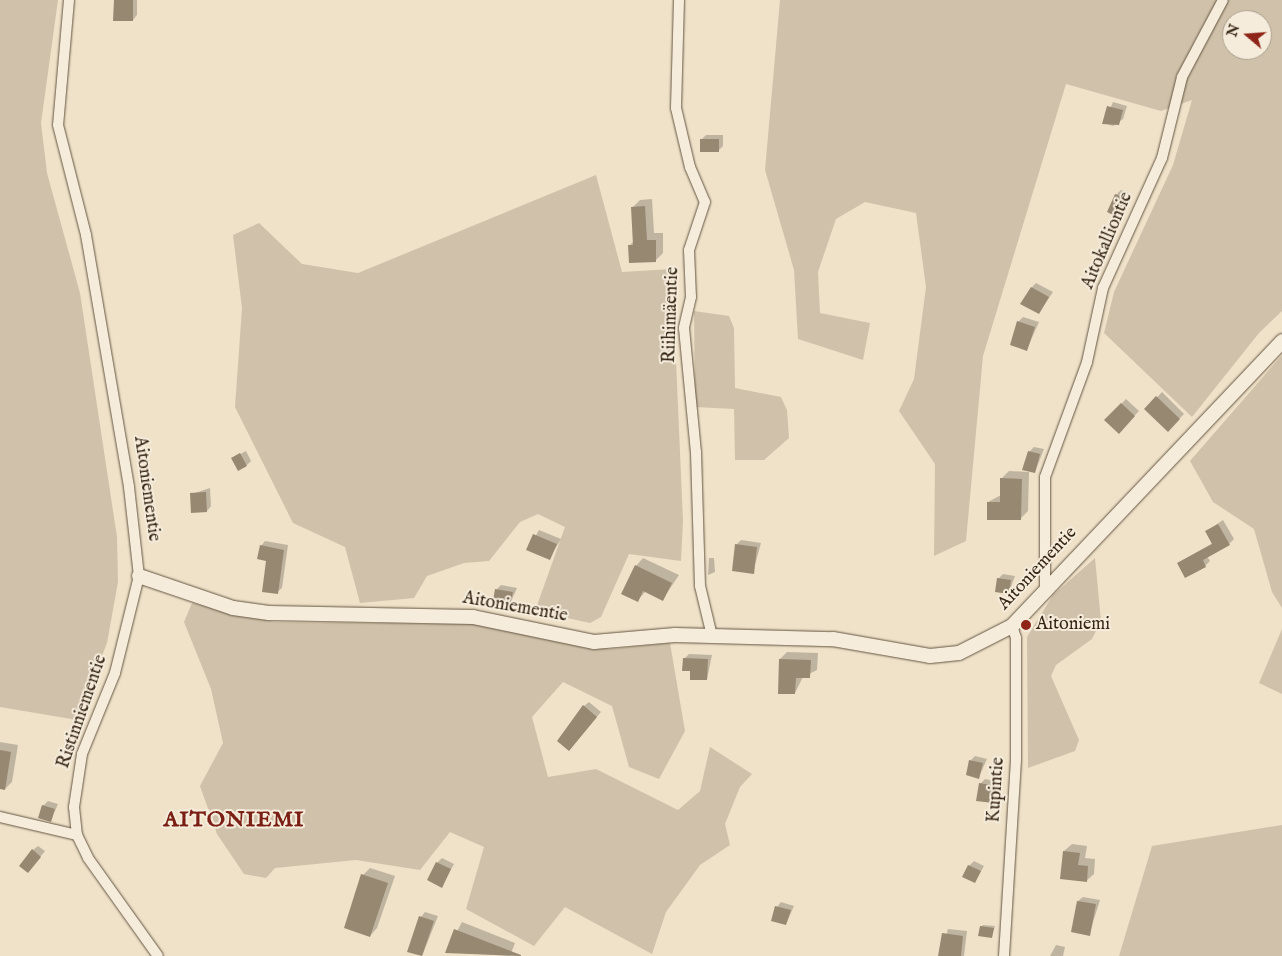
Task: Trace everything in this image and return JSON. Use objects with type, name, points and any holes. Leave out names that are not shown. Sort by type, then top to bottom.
[{"type":"street","name":"Aitoniementie","points":[[69,0],[58,125],[86,235],[129,487],[139,576],[233,608],[269,613],[473,617],[594,642],[712,636],[834,639],[930,656],[960,653],[1012,626],[1282,341]]},
{"type":"street","name":"Riihimäentie","points":[[679,0],[676,108],[690,167],[705,202],[690,250],[691,297],[684,328],[696,452],[700,586],[712,636]]},
{"type":"street","name":"Aitokalliontie","points":[[1045,591],[1045,477],[1087,362],[1103,288],[1162,158],[1182,77],[1222,0]]},
{"type":"street","name":"Ristinniementie","points":[[139,576],[114,673],[76,780],[77,835],[99,875],[158,956]]},
{"type":"street","name":"Kupintie","points":[[1004,956],[1016,759],[1016,638],[1012,626]]},
{"type":"street","points":[[0,817],[77,835]]},
{"type":"shaded area","points":[[0,0],[58,0],[41,123],[47,173],[80,293],[117,537],[118,582],[107,643],[77,720],[0,707]]},
{"type":"shaded area","points":[[780,0],[1282,0],[1282,311],[1259,333],[1192,417],[1104,333],[1114,292],[1173,165],[1192,100],[1161,111],[1066,84],[983,356],[966,541],[934,556],[935,464],[899,411],[914,379],[926,287],[916,213],[865,202],[836,219],[818,272],[820,313],[870,323],[863,360],[798,339],[794,270],[765,170]]},
{"type":"shaded area","points":[[596,175],[622,272],[672,269],[683,521],[681,561],[629,554],[601,617],[590,623],[535,611],[565,527],[538,514],[520,522],[489,561],[464,563],[427,576],[414,598],[360,603],[345,547],[293,523],[235,407],[242,308],[233,235],[259,223],[302,264],[358,273]]},
{"type":"shaded area","points":[[694,311],[729,316],[734,328],[735,388],[781,397],[787,410],[789,438],[764,460],[735,460],[734,409],[695,407]]},
{"type":"shaded area","points":[[1282,355],[1282,608],[1272,592],[1254,529],[1213,502],[1190,461]]},
{"type":"shaded area","points":[[1095,558],[1101,621],[1092,639],[1056,665],[1051,676],[1079,740],[1075,751],[1028,768],[1027,637],[1053,595]]},
{"type":"shaded area","points":[[192,603],[274,622],[475,624],[610,649],[670,643],[685,731],[659,779],[629,767],[612,706],[563,682],[532,717],[548,777],[596,769],[678,810],[700,791],[710,747],[752,774],[740,787],[725,824],[730,845],[700,865],[666,912],[652,954],[565,907],[534,946],[466,909],[484,847],[450,832],[420,870],[356,860],[275,868],[266,878],[244,874],[217,834],[200,786],[223,743],[211,689],[184,622]]},
{"type":"shaded area","points":[[1282,629],[1282,694],[1259,683]]},
{"type":"shaded area","points":[[1282,825],[1282,956],[1119,956],[1152,846]]},
{"type":"building","points":[[114,0],[133,0],[133,21],[113,21]]},
{"type":"building","points":[[1107,106],[1123,110],[1119,125],[1102,124]]},
{"type":"building","points":[[700,139],[719,139],[719,152],[700,152]]},
{"type":"building","points":[[1115,194],[1125,198],[1117,217],[1107,212]]},
{"type":"building","points":[[645,206],[647,240],[656,240],[656,262],[629,263],[628,245],[633,245],[631,207]]},
{"type":"building","points":[[1031,287],[1049,297],[1039,314],[1020,304]]},
{"type":"building","points":[[1017,321],[1035,327],[1027,351],[1010,345]]},
{"type":"building","points":[[1156,396],[1180,419],[1168,432],[1144,409]]},
{"type":"building","points":[[1121,403],[1135,416],[1119,434],[1104,420]]},
{"type":"building","points":[[1028,451],[1040,454],[1035,473],[1022,470]]},
{"type":"building","points":[[240,453],[247,466],[238,471],[231,458]]},
{"type":"building","points":[[1000,478],[1022,479],[1021,520],[987,520],[987,502],[1000,502]]},
{"type":"building","points":[[206,492],[207,512],[191,513],[190,493]]},
{"type":"building","points":[[1218,524],[1230,545],[1203,560],[1206,567],[1185,578],[1177,563],[1212,544],[1205,531]]},
{"type":"building","points":[[533,534],[557,544],[550,560],[526,550]]},
{"type":"building","points":[[735,544],[757,547],[754,574],[732,571]]},
{"type":"building","points":[[260,545],[284,550],[278,594],[262,592],[266,561],[257,559]]},
{"type":"building","points":[[635,565],[672,583],[663,601],[643,591],[638,602],[621,594]]},
{"type":"building","points":[[997,578],[1011,580],[1009,594],[995,592]]},
{"type":"building","points":[[495,589],[513,592],[510,605],[493,601]]},
{"type":"building","points":[[683,658],[708,659],[707,680],[690,680],[690,671],[682,671]]},
{"type":"building","points":[[779,659],[811,660],[810,678],[796,678],[795,694],[778,694]]},
{"type":"building","points":[[583,705],[597,717],[569,751],[557,741]]},
{"type":"building","points":[[0,750],[11,752],[5,790],[0,789]]},
{"type":"building","points":[[969,760],[983,763],[979,779],[966,775]]},
{"type":"building","points":[[979,783],[996,786],[993,803],[976,801]]},
{"type":"building","points":[[42,805],[55,809],[51,822],[38,818]]},
{"type":"building","points":[[32,849],[41,857],[28,873],[19,866]]},
{"type":"building","points":[[1063,851],[1080,853],[1078,865],[1088,866],[1087,882],[1060,879]]},
{"type":"building","points":[[436,862],[451,869],[442,888],[427,880]]},
{"type":"building","points":[[968,865],[981,871],[975,883],[962,877]]},
{"type":"building","points":[[361,874],[388,883],[370,937],[344,928]]},
{"type":"building","points":[[1077,901],[1096,904],[1090,936],[1071,932]]},
{"type":"building","points":[[775,906],[791,910],[786,925],[771,921]]},
{"type":"building","points":[[419,916],[434,921],[422,956],[407,952]]},
{"type":"building","points":[[980,926],[994,928],[992,938],[978,936]]},
{"type":"building","points":[[454,929],[521,955],[521,956],[445,953]]},
{"type":"building","points":[[942,933],[963,936],[961,956],[938,956]]},
{"type":"place","name":"Aitoniemi","points":[[1026,625]]},
{"type":"district","name":"AITONIEMI","points":[[234,821]]}]
